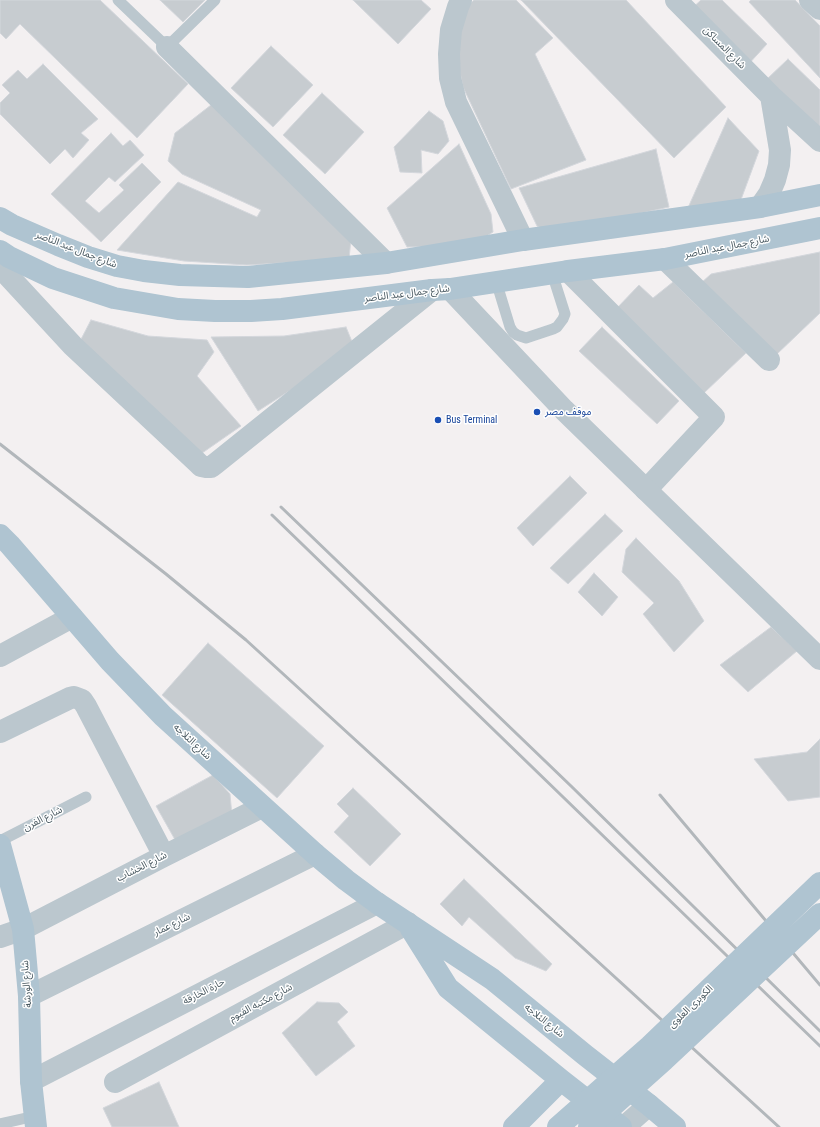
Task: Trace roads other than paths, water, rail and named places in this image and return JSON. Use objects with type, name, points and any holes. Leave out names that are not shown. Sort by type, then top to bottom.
[{"type":"main road","name":"شارع جمال عبد الناصر","points":[[0,218],[12,225],[88,257],[117,266],[180,275],[248,277],[386,263],[523,240],[760,206],[820,195]]},
{"type":"main road","name":"شارع جمال عبد الناصر","points":[[0,251],[9,257],[53,278],[114,298],[178,308],[215,311],[251,311],[282,310],[665,259],[820,228]]},
{"type":"main road","name":"شارع الثلاجه","points":[[0,535],[110,661],[163,716],[315,854],[377,903],[492,979],[676,1127]]},
{"type":"main road","name":"شارع الورشة","points":[[0,844],[22,929],[29,996],[31,1081],[35,1122]]},
{"type":"main road","name":"الكوبرى العلوى","points":[[558,1127],[650,1046],[820,883]]},
{"type":"main road","name":"الكوبرى العلوى","points":[[589,1127],[664,1060],[820,914]]},
{"type":"main road","name":"شارع الثلاجه","points":[[408,923],[448,988],[561,1080],[622,1127]]},
{"type":"main road","points":[[514,1127],[561,1080]]},
{"type":"street","points":[[462,0],[458,7],[451,30],[449,54],[450,78],[456,102],[523,240]]},
{"type":"street","name":"شارع المساكن","points":[[676,0],[771,96],[820,141]]},
{"type":"street","points":[[810,0],[820,10]]},
{"type":"street","points":[[167,47],[386,263]]},
{"type":"street","points":[[760,206],[769,194],[779,165],[780,150],[771,96]]},
{"type":"street","points":[[665,259],[769,360]]},
{"type":"street","points":[[0,267],[73,346],[201,466],[206,467],[211,467],[215,464],[441,289],[820,659]]},
{"type":"street","points":[[560,272],[714,417],[646,490]]},
{"type":"street","points":[[0,656],[72,617]]},
{"type":"street","points":[[0,732],[70,698],[78,698],[82,700],[164,856]]},
{"type":"street","name":"شارع الخشاب","points":[[0,937],[22,929],[262,807]]},
{"type":"street","name":"شارع عمار","points":[[29,996],[315,854]]},
{"type":"street","name":"حارة الخارقة","points":[[31,1081],[377,903]]},
{"type":"street","name":"شارع مكتبه الفيوم","points":[[115,1082],[408,923]]},
{"type":"street","points":[[622,1127],[649,1105]]},
{"type":"lane","points":[[118,0],[167,47],[215,0]]},
{"type":"lane","points":[[496,282],[510,327],[517,335],[526,338],[557,327],[563,318],[565,314],[560,272]]},
{"type":"lane","name":"شارع الفرن","points":[[0,841],[86,796]]},
{"type":"lane","points":[[0,1124],[35,1122]]},
{"type":"railway","points":[[0,444],[166,574],[246,640],[779,1127]]},
{"type":"railway","points":[[281,507],[571,786],[820,1031]]},
{"type":"railway","points":[[272,515],[820,1046]]},
{"type":"railway","points":[[660,795],[820,985]]},
{"type":"place","name":"موقف مصر","points":[[537,412]]},
{"type":"place","name":"Bus Terminal","points":[[438,420]]}]
